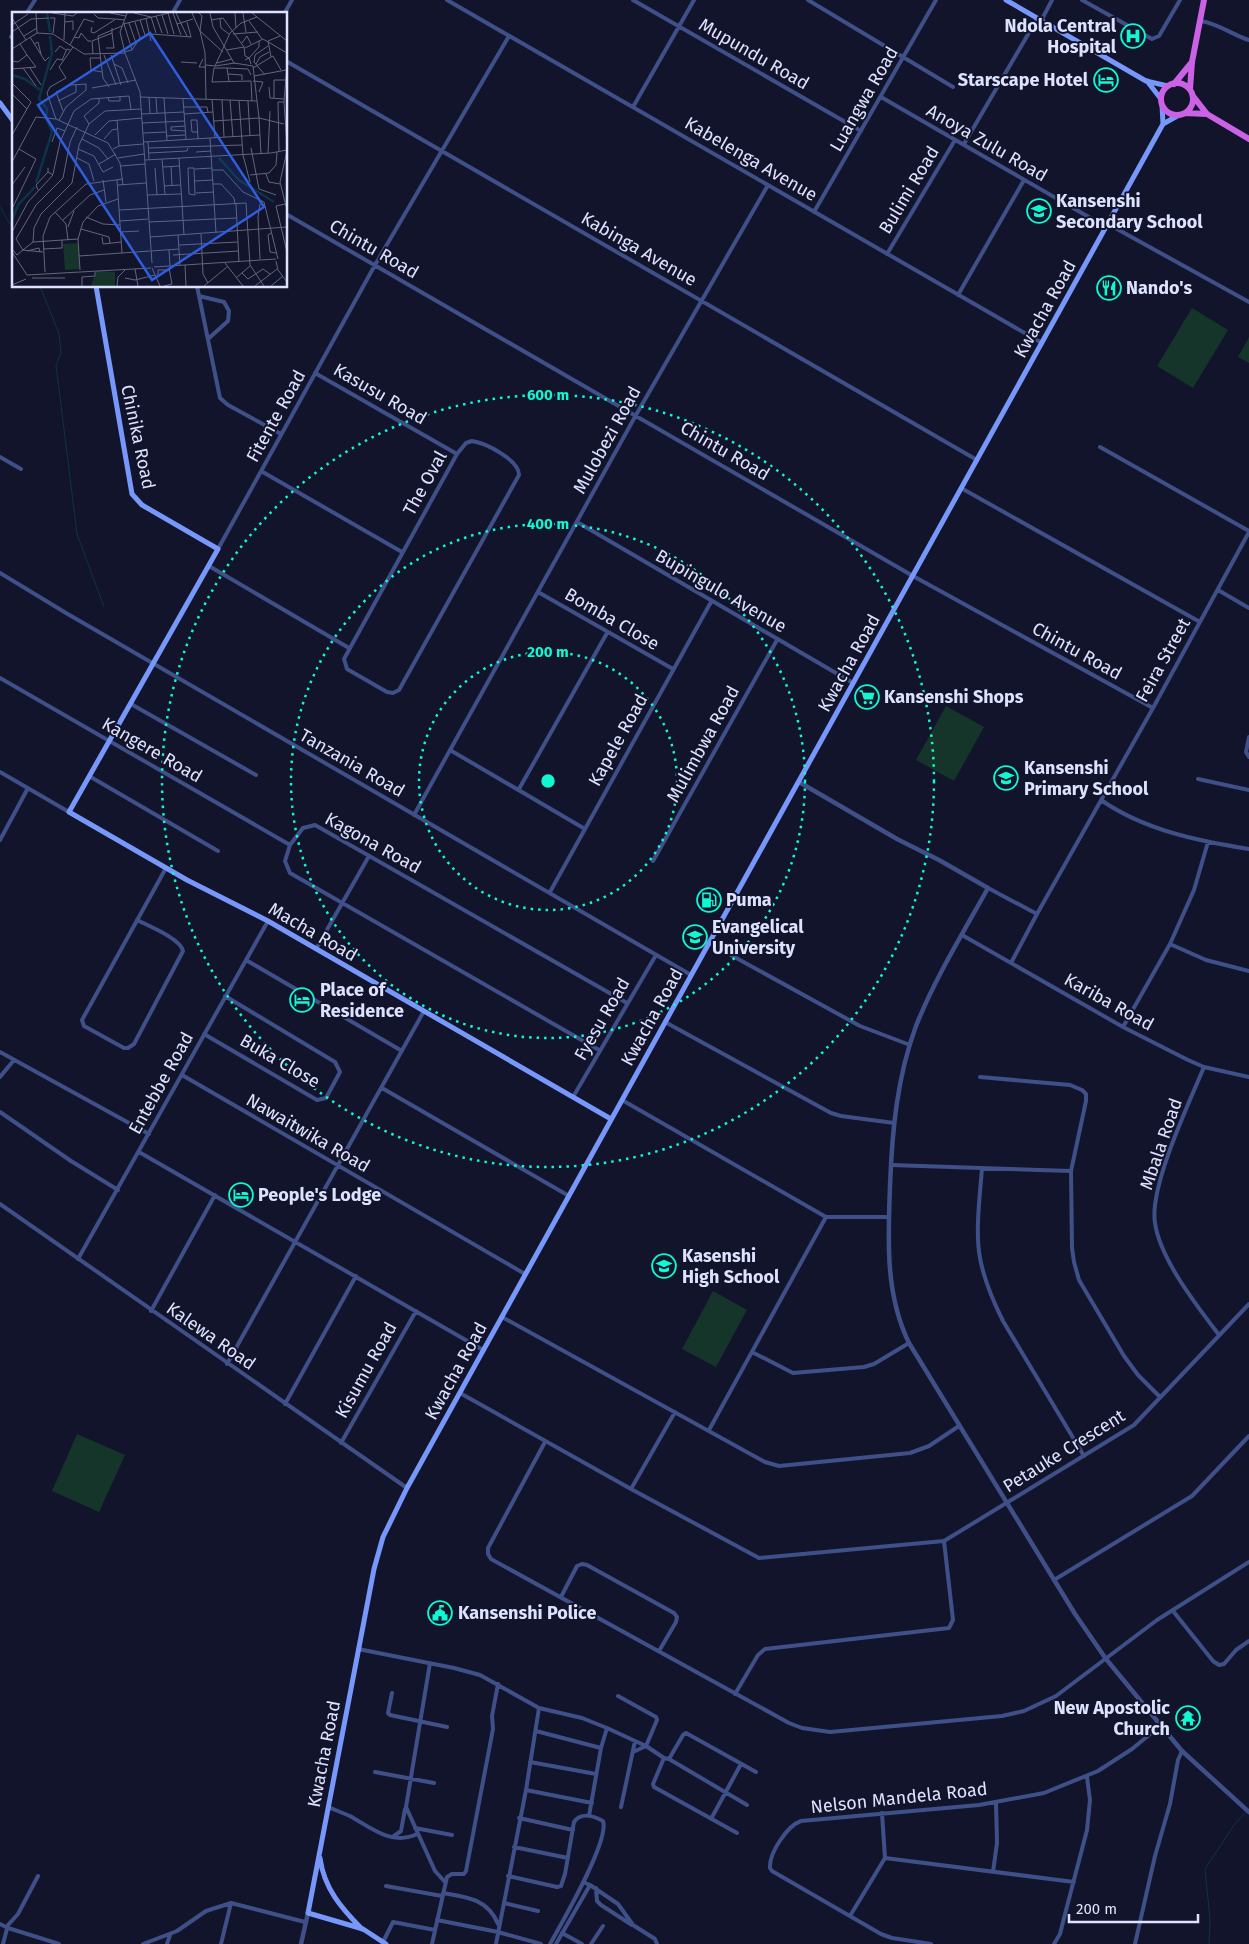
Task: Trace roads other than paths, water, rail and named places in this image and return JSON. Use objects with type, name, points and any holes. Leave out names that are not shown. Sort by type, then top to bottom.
[{"type":"highway","points":[[1182,114],[1192,106],[1192,62],[1204,0]]},
{"type":"highway","points":[[1192,62],[1164,90],[1162,102],[1169,112],[1207,114]]},
{"type":"highway","points":[[1171,85],[1182,84],[1191,92],[1207,114],[1249,139]]},
{"type":"main road","points":[[1006,0],[1146,81],[1171,85]]},
{"type":"main road","points":[[1146,81],[1162,102],[1163,124],[1182,114]]},
{"type":"main road","points":[[0,103],[12,119]]},
{"type":"main road","name":"Kwacha Road","points":[[308,1913],[376,1556],[387,1528],[407,1488],[568,1196],[1163,124]]},
{"type":"main road","name":"Chinika Road","points":[[96,288],[132,494],[142,505],[218,549]]},
{"type":"main road","name":"Fitente Road","points":[[69,812],[218,549]]},
{"type":"main road","name":"Macha Road","points":[[69,812],[166,868],[268,921],[611,1120]]},
{"type":"main road","points":[[319,1853],[328,1888],[344,1911],[362,1929],[385,1943]]},
{"type":"main road","points":[[308,1913],[362,1929]]},
{"type":"street","points":[[27,12],[34,0]]},
{"type":"street","points":[[173,12],[180,0]]},
{"type":"street","points":[[285,12],[292,0]]},
{"type":"street","name":"Kabelenga Avenue","points":[[447,0],[1042,343]]},
{"type":"street","name":"Mupundu Road","points":[[633,0],[862,131]]},
{"type":"street","points":[[633,107],[694,0]]},
{"type":"street","points":[[808,0],[954,87]]},
{"type":"street","name":"Luangwa Road","points":[[814,212],[936,0]]},
{"type":"street","points":[[964,144],[1052,0]]},
{"type":"street","points":[[1082,0],[1152,39],[1159,36],[1180,0]]},
{"type":"street","points":[[1200,21],[1213,23],[1230,33],[1249,40]]},
{"type":"street","name":"Fitente Road","points":[[218,549],[441,150],[509,36]]},
{"type":"street","name":"Kabinga Avenue","points":[[288,62],[977,460]]},
{"type":"street","name":"Anoya Zulu Road","points":[[881,98],[1024,180],[1249,302]]},
{"type":"street","name":"Bulimi Road","points":[[887,254],[955,140]]},
{"type":"street","points":[[958,295],[1024,180]]},
{"type":"street","name":"Mulobezi Road","points":[[414,815],[636,415],[768,185]]},
{"type":"street","name":"Chintu Road","points":[[288,215],[913,576],[1152,708]]},
{"type":"street","points":[[197,288],[220,398],[281,434]]},
{"type":"street","points":[[199,296],[224,302],[229,311],[228,321],[208,339]]},
{"type":"street","name":"Kasusu Road","points":[[316,372],[457,454]]},
{"type":"street","name":"The Oval","points":[[480,442],[515,464],[519,470],[519,475],[399,690],[393,693],[386,692],[347,669],[344,659],[457,454],[466,443],[480,442]]},
{"type":"street","points":[[1100,448],[1249,532]]},
{"type":"street","points":[[0,457],[21,469]]},
{"type":"street","points":[[261,471],[402,552]]},
{"type":"street","points":[[961,488],[1200,622]]},
{"type":"street","name":"Bupingulo Avenue","points":[[576,522],[853,683]]},
{"type":"street","name":"Feira Street","points":[[1011,963],[1249,532]]},
{"type":"street","points":[[209,566],[349,648]]},
{"type":"street","name":"Tanzania Road","points":[[0,573],[691,975]]},
{"type":"street","points":[[1218,590],[1249,608]]},
{"type":"street","name":"Bomba Close","points":[[538,592],[673,669]]},
{"type":"street","name":"Kapele Road","points":[[550,892],[711,602]]},
{"type":"street","points":[[520,789],[607,633]]},
{"type":"street","name":"Mulimbwa Road","points":[[653,861],[777,640]]},
{"type":"street","name":"Kangere Road","points":[[0,678],[290,845]]},
{"type":"street","points":[[131,704],[256,775]]},
{"type":"street","points":[[1249,737],[1246,752],[1249,757]]},
{"type":"street","points":[[450,750],[520,789],[585,829]]},
{"type":"street","name":"Macha Road","points":[[0,772],[69,812]]},
{"type":"street","points":[[90,776],[218,851]]},
{"type":"street","points":[[1198,779],[1249,790]]},
{"type":"street","points":[[799,782],[897,839],[1037,914]]},
{"type":"street","points":[[0,840],[28,788]]},
{"type":"street","points":[[1101,800],[1115,810],[1145,823],[1208,842],[1249,849]]},
{"type":"street","name":"Kagona Road","points":[[290,845],[303,828],[315,824],[627,1004]]},
{"type":"street","points":[[1123,1026],[1170,944],[1194,890],[1208,842]]},
{"type":"street","points":[[290,845],[285,862],[290,872],[599,1050]]},
{"type":"street","points":[[316,949],[369,856]]},
{"type":"street","points":[[138,920],[177,942],[183,948],[183,951],[134,1044],[128,1048],[120,1047],[84,1026],[82,1020],[166,868]]},
{"type":"street","points":[[988,888],[922,1011],[910,1045],[894,1123],[888,1217],[889,1250],[893,1294],[901,1328],[1054,1580],[1106,1659],[1182,1751],[1249,1812]]},
{"type":"street","name":"Entebbe Road","points":[[78,1259],[268,921]]},
{"type":"street","name":"Kariba Road","points":[[962,935],[1123,1026],[1188,1060],[1204,1067],[1249,1078]]},
{"type":"street","points":[[709,943],[860,1026],[910,1045]]},
{"type":"street","points":[[1170,944],[1206,960],[1249,971]]},
{"type":"street","name":"Fyesu Road","points":[[573,1097],[656,955]]},
{"type":"street","points":[[246,960],[402,1051]]},
{"type":"street","name":"Buka Close","points":[[204,1034],[317,1100],[326,1098],[338,1077],[340,1072],[339,1066],[335,1062],[225,996]]},
{"type":"street","points":[[227,1364],[424,1011]]},
{"type":"street","points":[[666,1022],[831,1113],[894,1123]]},
{"type":"street","points":[[0,1052],[149,1134]]},
{"type":"street","points":[[0,1077],[14,1060]]},
{"type":"street","name":"Mbala Road","points":[[1204,1067],[1156,1196],[1154,1222],[1160,1245],[1198,1307],[1219,1335]]},
{"type":"street","name":"Nawaitwika Road","points":[[182,1075],[525,1274]]},
{"type":"street","points":[[980,1077],[1070,1085],[1082,1090],[1086,1094],[1071,1171],[1072,1248],[1079,1280],[1124,1356],[1160,1397]]},
{"type":"street","points":[[382,1088],[568,1196]]},
{"type":"street","points":[[622,1100],[826,1217],[888,1217]]},
{"type":"street","points":[[0,1112],[71,1161],[118,1190]]},
{"type":"street","points":[[139,1152],[483,1350]]},
{"type":"street","points":[[891,1165],[1071,1171]]},
{"type":"street","points":[[982,1168],[978,1249],[993,1300],[1084,1456]]},
{"type":"street","points":[[151,1311],[215,1195]]},
{"type":"street","name":"Kalewa Road","points":[[0,1204],[407,1488]]},
{"type":"street","points":[[709,1430],[826,1217]]},
{"type":"street","points":[[285,1404],[356,1276]]},
{"type":"street","name":"Petauke Crescent","points":[[944,1540],[1134,1425],[1248,1305]]},
{"type":"street","name":"Kisumu Road","points":[[341,1443],[416,1311]]},
{"type":"street","points":[[502,1316],[765,1462],[779,1466],[910,1453],[928,1446],[959,1426]]},
{"type":"street","points":[[752,1352],[786,1371],[802,1373],[864,1367],[874,1364],[909,1343]]},
{"type":"street","points":[[460,1393],[545,1442],[759,1558],[944,1540],[953,1620],[949,1628],[765,1650],[758,1655],[735,1694]]},
{"type":"street","points":[[631,1489],[675,1412]]},
{"type":"street","points":[[1054,1580],[1192,1496],[1249,1436]]},
{"type":"street","points":[[545,1442],[488,1548],[488,1554],[491,1559],[735,1694],[802,1728],[840,1732],[1002,1716],[1024,1712],[1056,1696],[1157,1620],[1249,1562]]},
{"type":"street","points":[[560,1597],[577,1566],[587,1565],[677,1617],[659,1651]]},
{"type":"street","points":[[1173,1611],[1213,1661],[1219,1665],[1224,1664],[1236,1650],[1249,1641]]},
{"type":"street","points":[[358,1649],[471,1672],[498,1684],[539,1708],[582,1718],[646,1746],[747,1805]]},
{"type":"street","points":[[394,1836],[401,1831],[406,1808],[430,1663]]},
{"type":"street","points":[[432,1944],[445,1882],[449,1876],[464,1874],[466,1871],[493,1729],[492,1716],[498,1684]]},
{"type":"street","points":[[392,1693],[388,1713],[390,1715],[447,1727]]},
{"type":"street","points":[[618,1696],[656,1717],[657,1720],[646,1746],[633,1752]]},
{"type":"street","points":[[496,1944],[519,1818],[526,1790],[539,1708]]},
{"type":"street","name":"Nelson Mandela Road","points":[[932,1944],[892,1938],[772,1871],[770,1860],[783,1837],[794,1824],[801,1821],[996,1802],[1044,1793],[1087,1777],[1118,1759],[1160,1726]]},
{"type":"street","points":[[589,1816],[601,1748],[607,1728]]},
{"type":"street","points":[[536,1731],[601,1748]]},
{"type":"street","points":[[670,1759],[683,1735],[686,1733],[756,1772]]},
{"type":"street","points":[[621,1807],[635,1741]]},
{"type":"street","points":[[1135,1944],[1155,1856],[1170,1804],[1178,1760],[1182,1751]]},
{"type":"street","points":[[664,1758],[654,1787],[737,1833]]},
{"type":"street","points":[[530,1762],[596,1774]]},
{"type":"street","points":[[711,1819],[741,1764]]},
{"type":"street","points":[[375,1772],[434,1783]]},
{"type":"street","points":[[1054,1944],[1060,1934],[1087,1830],[1090,1800],[1087,1777]]},
{"type":"street","points":[[526,1790],[592,1803]]},
{"type":"street","points":[[992,1872],[997,1843],[996,1802]]},
{"type":"street","points":[[328,1807],[349,1816],[370,1830],[390,1836],[406,1838],[417,1834]]},
{"type":"street","points":[[406,1808],[435,1871],[445,1882]]},
{"type":"street","points":[[850,1916],[884,1858],[882,1813]]},
{"type":"street","points":[[508,1876],[557,1887],[563,1883],[574,1822],[577,1818],[589,1816],[600,1819],[605,1825],[604,1832],[583,1882],[550,1944]]},
{"type":"street","points":[[519,1818],[573,1830]]},
{"type":"street","points":[[415,1828],[452,1835]]},
{"type":"street","points":[[514,1847],[568,1858]]},
{"type":"street","points":[[884,1858],[1074,1882]]},
{"type":"street","points":[[3,1944],[12,1920],[18,1914],[38,1876]]},
{"type":"street","points":[[583,1882],[596,1888],[618,1904],[633,1925]]},
{"type":"street","points":[[556,1944],[590,1885]]},
{"type":"street","points":[[386,1886],[471,1898],[492,1911],[499,1925]]},
{"type":"street","points":[[596,1888],[600,1905],[655,1939],[658,1944]]},
{"type":"street","points":[[143,1944],[163,1935],[170,1935],[206,1911],[231,1903],[305,1922]]},
{"type":"street","points":[[221,1944],[231,1903]]},
{"type":"street","points":[[504,1903],[538,1911]]},
{"type":"street","points":[[301,1944],[308,1913]]},
{"type":"street","points":[[565,1917],[570,1920]]},
{"type":"street","points":[[437,1920],[498,1932],[541,1944]]},
{"type":"street","points":[[385,1943],[393,1922],[435,1930]]},
{"type":"street","points":[[0,1924],[59,1944]]},
{"type":"street","points":[[591,1944],[603,1926]]},
{"type":"street","points":[[562,1933],[582,1944]]},
{"type":"street","points":[[167,1944],[170,1935]]},
{"type":"waterway","points":[[0,207],[12,228]]},
{"type":"waterway","points":[[41,288],[59,334],[61,353],[56,365],[77,534],[104,607]]},
{"type":"waterway","points":[[1209,1944],[1210,1919],[1205,1869],[1234,1825],[1247,1811]]},
{"type":"place","name":"Ndola Central Hospital","points":[[1133,36]]},
{"type":"place","name":"Starscape Hotel","points":[[1106,80]]},
{"type":"place","name":"Kansenshi Secondary School","points":[[1039,211]]},
{"type":"place","name":"Nando's","points":[[1109,288]]},
{"type":"place","name":"Kansenshi Shops","points":[[867,697]]},
{"type":"place","name":"Kansenshi Primary School","points":[[1006,778]]},
{"type":"place","name":"Puma","points":[[709,900]]},
{"type":"place","name":"Evangelical University","points":[[695,937]]},
{"type":"place","name":"Place of Residence","points":[[302,1000]]},
{"type":"place","name":"People's Lodge","points":[[241,1195]]},
{"type":"place","name":"Kasenshi High School","points":[[664,1266]]},
{"type":"place","name":"Kansenshi Police","points":[[440,1613]]},
{"type":"place","name":"New Apostolic Church","points":[[1188,1718]]}]
